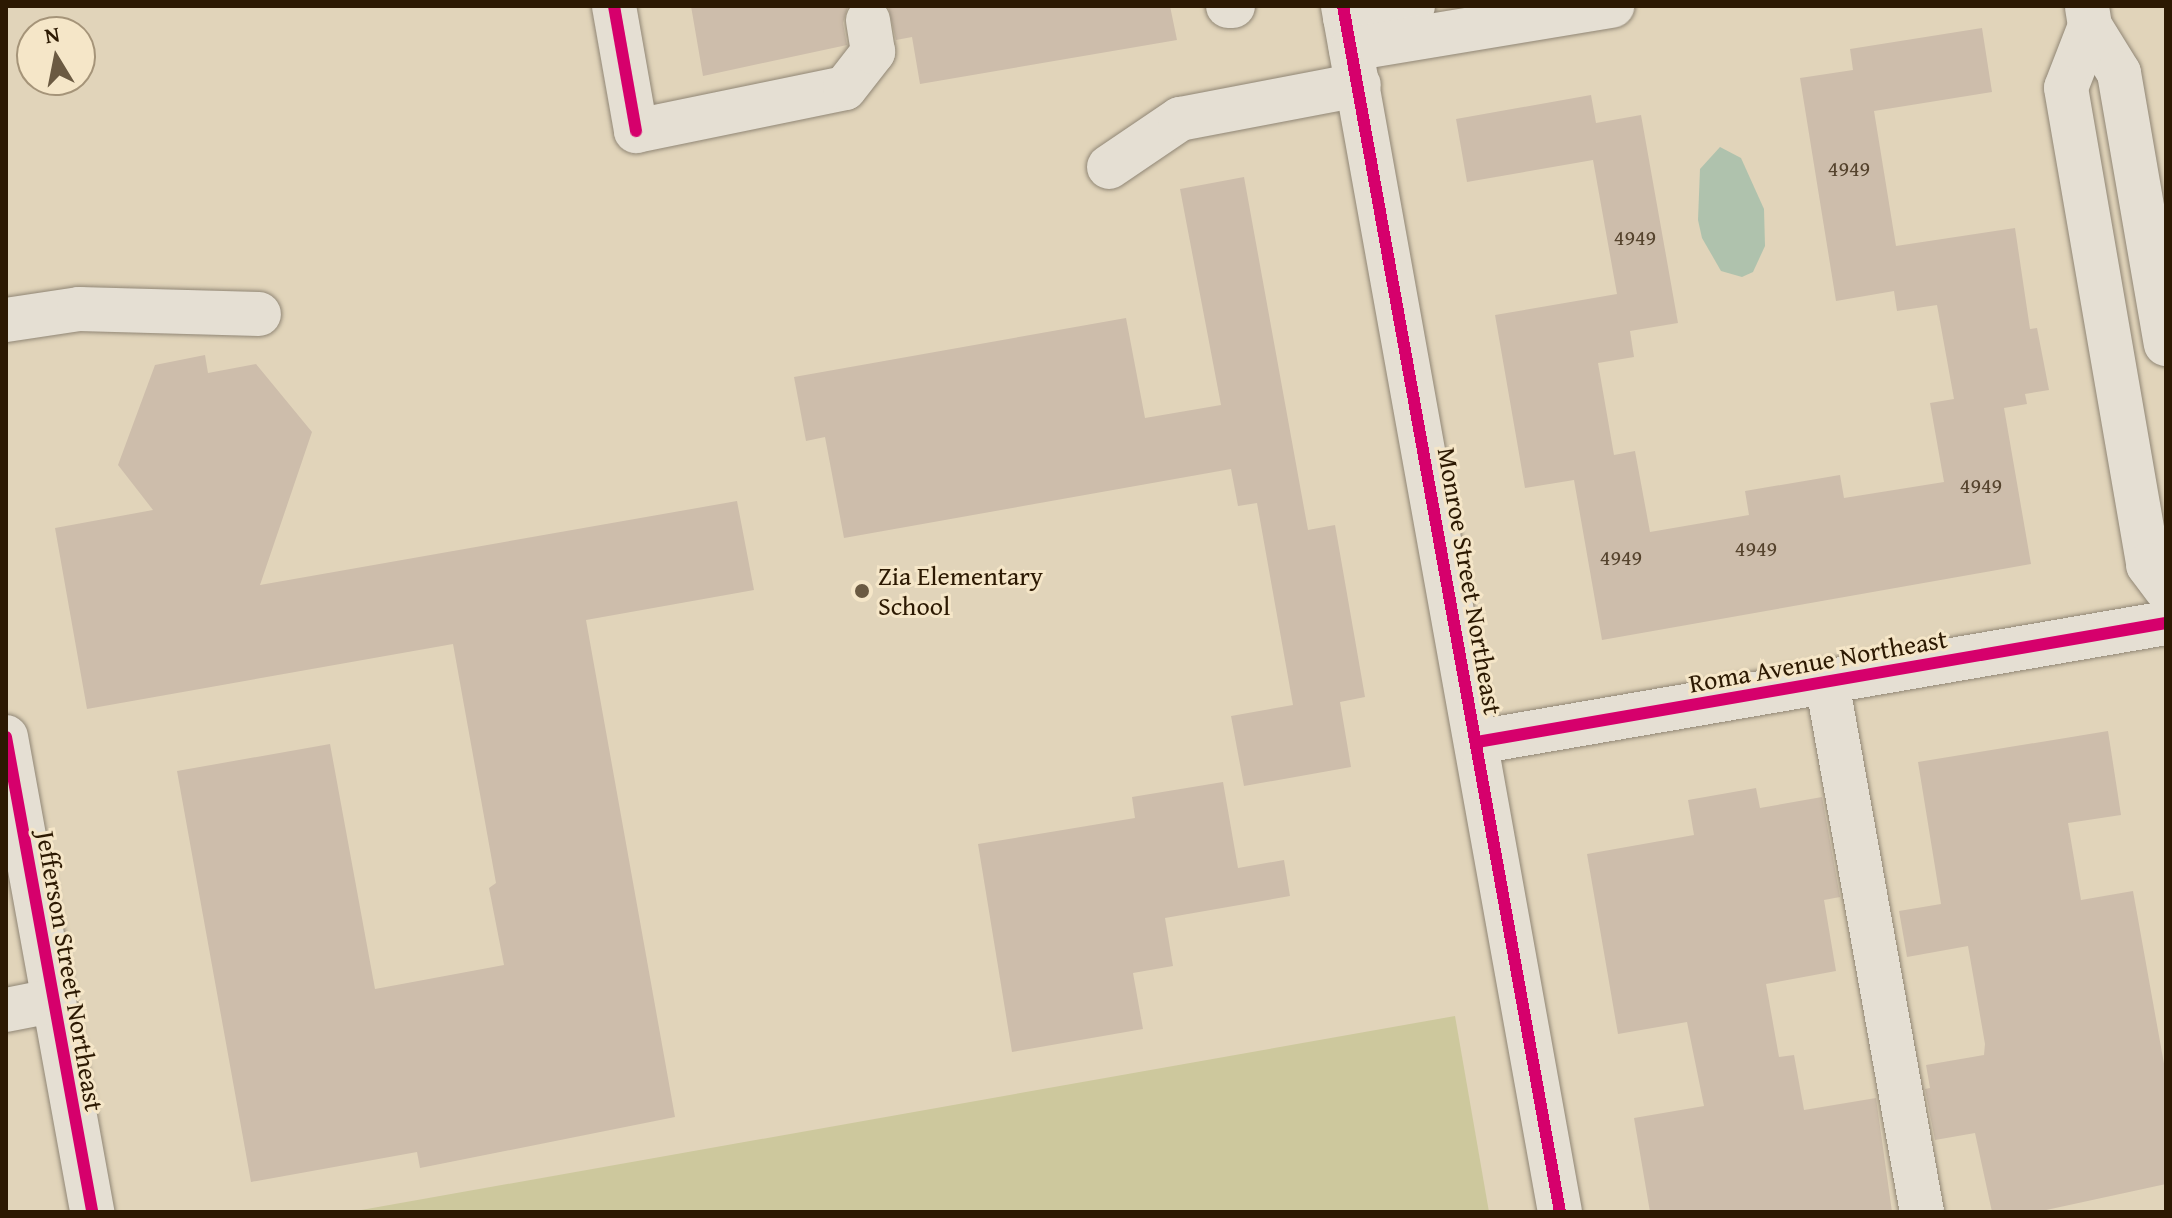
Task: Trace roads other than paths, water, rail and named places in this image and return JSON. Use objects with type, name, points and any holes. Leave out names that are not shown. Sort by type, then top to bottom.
[{"type":"street","points":[[614,6],[636,131],[845,88],[873,52],[868,20]]},
{"type":"street","points":[[1109,167],[1180,119],[1349,40],[1413,6]]},
{"type":"street","points":[[1349,40],[1612,6]]},
{"type":"street","points":[[2089,16],[2119,73],[2166,344]]},
{"type":"street","points":[[2089,16],[2066,88],[2148,565],[2166,589]]},
{"type":"street","name":"Monroe Street Northeast","points":[[1349,40],[1560,1212]]},
{"type":"street","points":[[6,320],[79,309],[259,314]]},
{"type":"street","name":"Roma Avenue Northeast","points":[[1477,742],[2166,623]]},
{"type":"street","points":[[1827,682],[1922,1212]]},
{"type":"street","name":"Jefferson Street Northeast","points":[[6,737],[92,1212]]},
{"type":"street","points":[[6,1010],[52,1001]]},
{"type":"place","name":"Zia Elementary School","points":[[862,591]]}]
